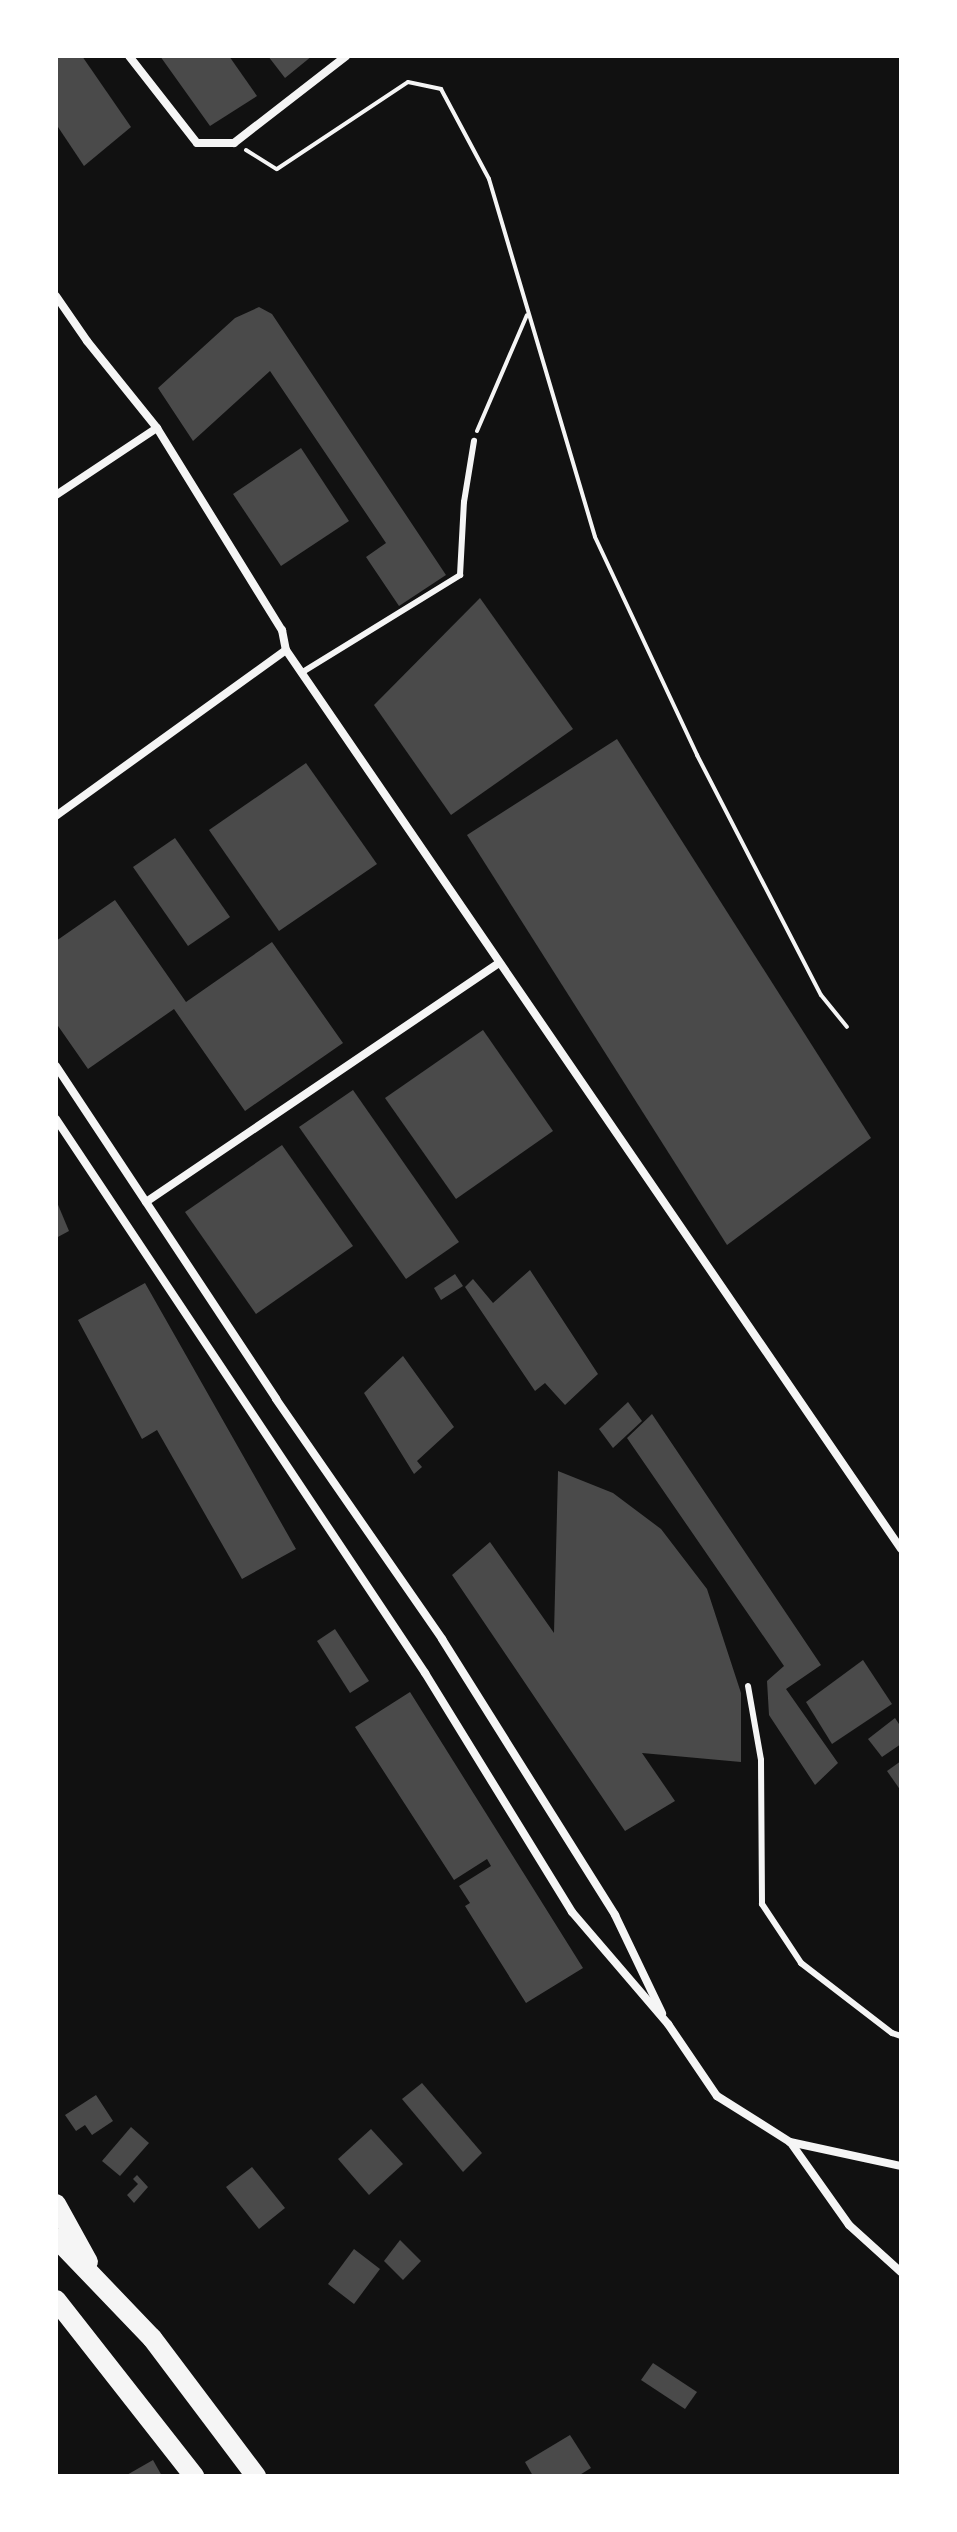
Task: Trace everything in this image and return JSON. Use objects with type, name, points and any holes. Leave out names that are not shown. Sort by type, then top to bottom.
[{"type":"highway","points":[[56,2204],[95,2277]]},
{"type":"highway","points":[[56,2238],[152,2338],[256,2476]]},
{"type":"highway","points":[[58,2304],[194,2476]]},
{"type":"street","points":[[129,56],[197,143],[234,143],[346,56]]},
{"type":"street","points":[[56,296],[87,341],[157,428],[282,630],[286,650],[301,673],[901,1549]]},
{"type":"street","points":[[56,495],[157,428]]},
{"type":"street","points":[[56,816],[286,650]]},
{"type":"street","points":[[146,1202],[499,963]]},
{"type":"street","points":[[56,1066],[442,1639],[615,1915],[668,2024]]},
{"type":"street","points":[[56,1119],[425,1673],[572,1912],[668,2024],[717,2096],[790,2142],[901,2166]]},
{"type":"street","points":[[790,2142],[849,2225],[901,2272]]},
{"type":"lane","points":[[301,673],[460,575],[464,502],[474,441]]},
{"type":"lane","points":[[748,1686],[761,1760],[762,1904],[801,1963],[892,2033],[901,2036]]},
{"type":"path","points":[[234,143],[277,169],[408,82],[441,89],[489,179],[595,537],[697,755],[821,995],[847,1027]]},
{"type":"path","points":[[474,441],[527,315]]},
{"type":"building","points":[[56,56],[82,56],[131,127],[84,166],[56,124]]},
{"type":"building","points":[[160,56],[229,56],[257,96],[210,126]]},
{"type":"building","points":[[268,56],[312,56],[285,78]]},
{"type":"building","points":[[259,307],[272,314],[446,575],[399,606],[366,557],[386,543],[270,371],[193,441],[158,388],[235,318]]},
{"type":"building","points":[[301,448],[349,521],[281,566],[233,494]]},
{"type":"building","points":[[480,598],[573,729],[451,815],[374,705]]},
{"type":"building","points":[[617,739],[871,1138],[727,1245],[467,835]]},
{"type":"building","points":[[306,763],[377,864],[279,931],[209,830]]},
{"type":"building","points":[[175,838],[230,917],[188,946],[133,867]]},
{"type":"building","points":[[115,900],[186,1002],[272,942],[343,1043],[245,1111],[174,1009],[88,1069],[56,1023],[56,941]]},
{"type":"building","points":[[483,1030],[553,1131],[456,1199],[385,1098]]},
{"type":"building","points":[[353,1090],[459,1242],[406,1279],[299,1127]]},
{"type":"building","points":[[282,1145],[353,1246],[256,1314],[185,1212]]},
{"type":"building","points":[[56,1200],[69,1231],[56,1238]]},
{"type":"building","points":[[530,1270],[598,1374],[565,1405],[545,1383],[535,1391],[465,1287],[473,1279],[493,1303]]},
{"type":"building","points":[[455,1274],[463,1286],[441,1300],[434,1288]]},
{"type":"building","points":[[145,1283],[296,1549],[242,1579],[157,1430],[142,1439],[78,1320]]},
{"type":"building","points":[[403,1356],[454,1427],[417,1461],[422,1467],[414,1474],[364,1393]]},
{"type":"building","points":[[628,1402],[642,1421],[613,1448],[599,1429]]},
{"type":"building","points":[[652,1414],[821,1665],[786,1689],[838,1763],[815,1785],[769,1715],[767,1681],[784,1666],[627,1438]]},
{"type":"building","points":[[558,1471],[613,1493],[661,1529],[707,1589],[741,1693],[741,1762],[642,1753],[675,1801],[625,1831],[452,1575],[490,1542],[554,1633]]},
{"type":"building","points":[[335,1629],[369,1681],[350,1693],[317,1641]]},
{"type":"building","points":[[863,1660],[892,1704],[832,1744],[806,1702]]},
{"type":"building","points":[[410,1692],[583,1968],[526,2003],[465,1906],[470,1903],[459,1886],[491,1866],[487,1859],[454,1880],[355,1727]]},
{"type":"building","points":[[895,1718],[901,1727],[901,1744],[882,1757],[868,1739]]},
{"type":"building","points":[[901,1761],[901,1791],[887,1771]]},
{"type":"building","points":[[422,2083],[482,2153],[463,2172],[402,2099]]},
{"type":"building","points":[[96,2095],[113,2121],[92,2135],[85,2125],[76,2131],[65,2115]]},
{"type":"building","points":[[131,2127],[149,2143],[120,2176],[102,2161]]},
{"type":"building","points":[[371,2129],[403,2164],[369,2195],[338,2159]]},
{"type":"building","points":[[252,2167],[285,2208],[259,2229],[226,2187]]},
{"type":"building","points":[[137,2175],[148,2187],[134,2203],[127,2195],[138,2184],[133,2179]]},
{"type":"building","points":[[400,2240],[421,2261],[403,2280],[384,2261]]},
{"type":"building","points":[[354,2249],[380,2269],[354,2304],[328,2284]]},
{"type":"building","points":[[653,2363],[697,2392],[685,2409],[641,2380]]},
{"type":"building","points":[[570,2435],[591,2468],[578,2476],[533,2476],[525,2462]]},
{"type":"building","points":[[153,2460],[162,2476],[125,2476]]}]
